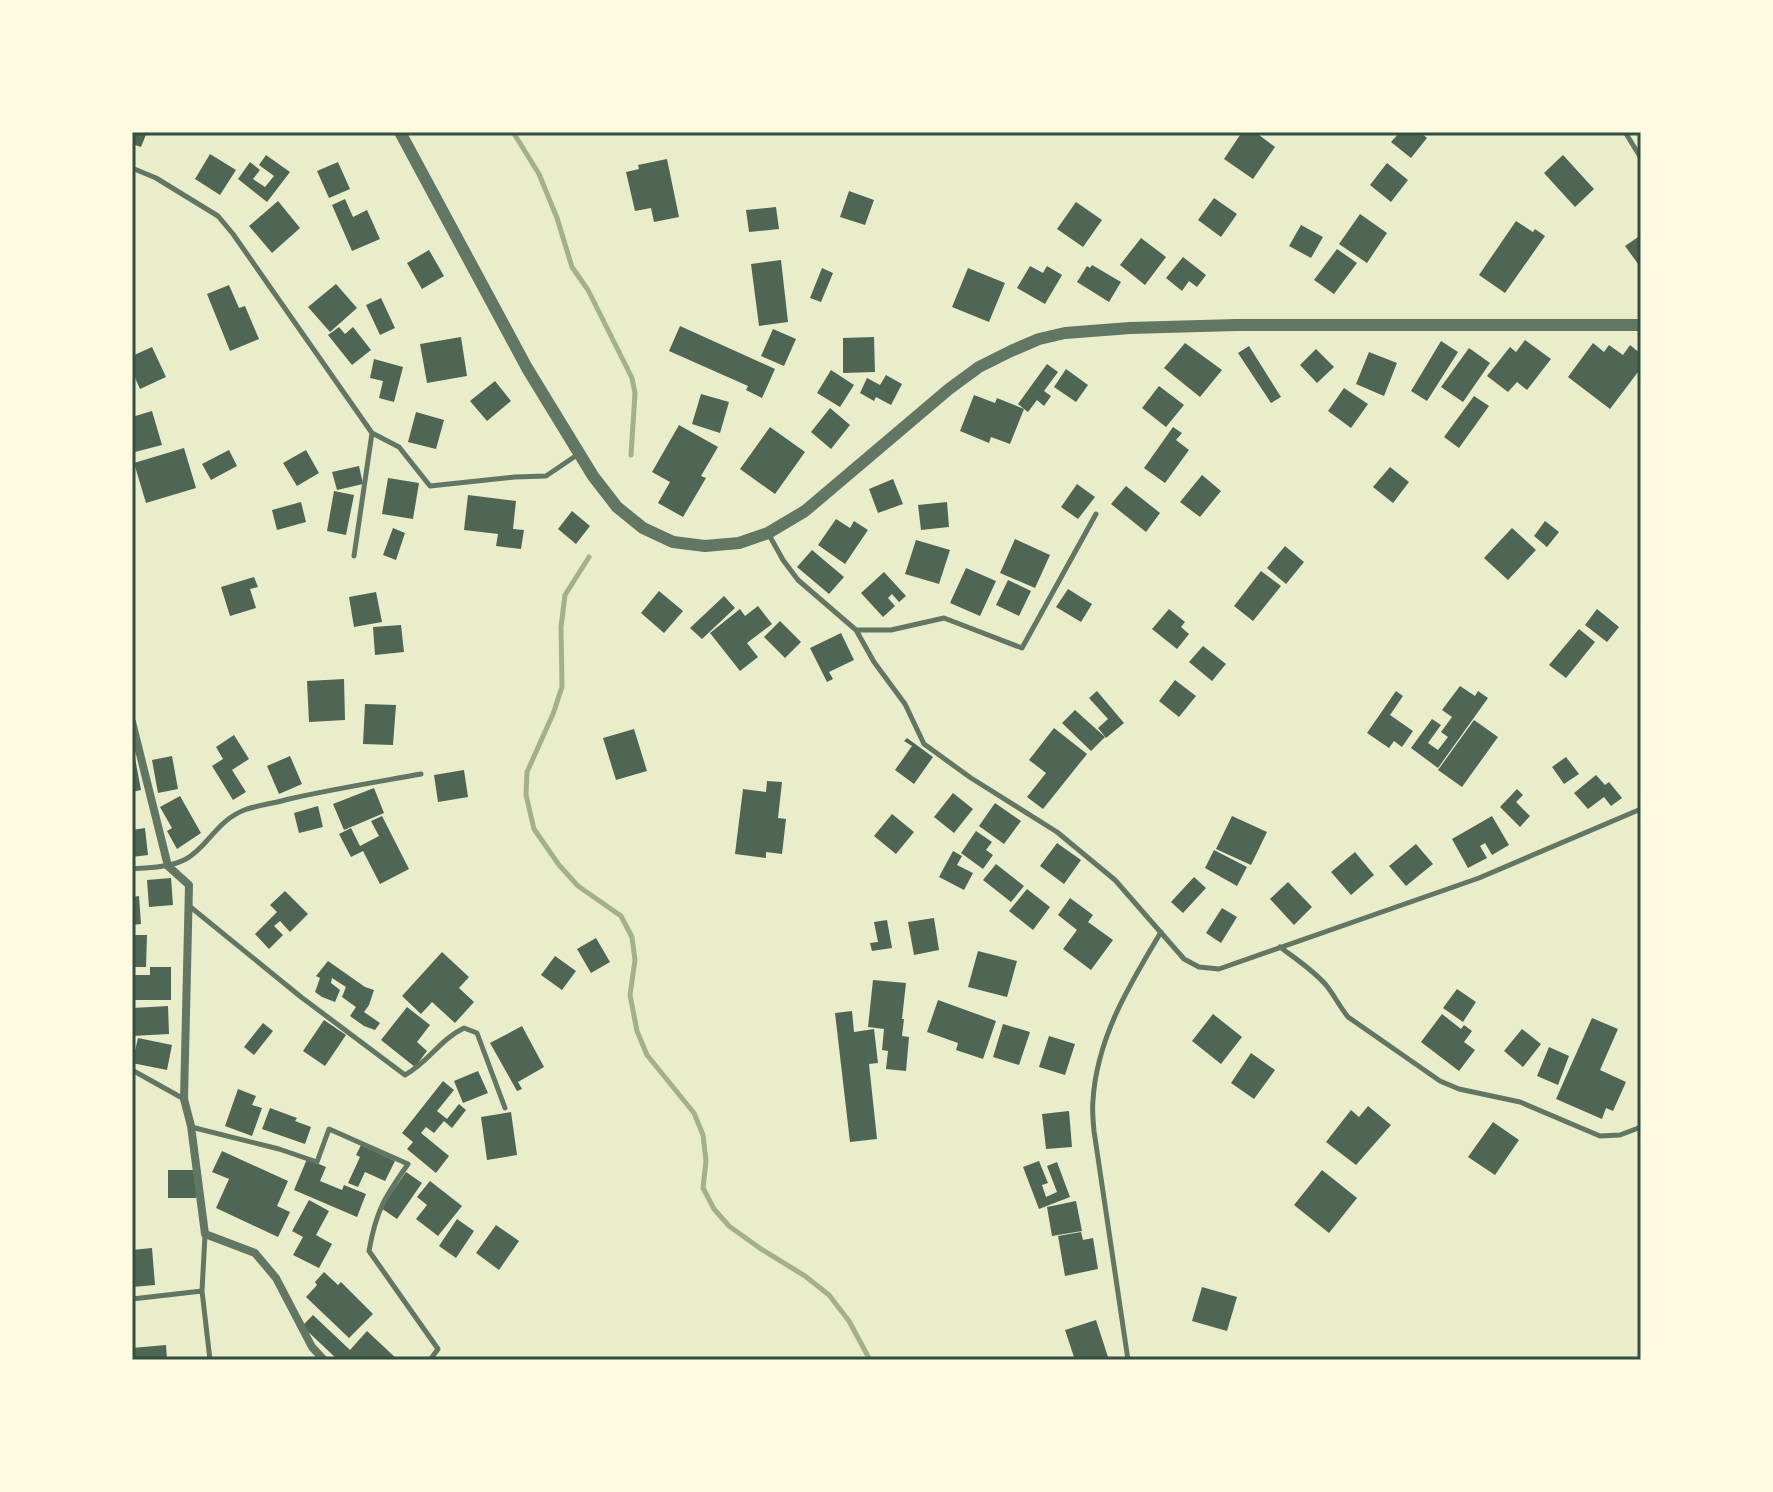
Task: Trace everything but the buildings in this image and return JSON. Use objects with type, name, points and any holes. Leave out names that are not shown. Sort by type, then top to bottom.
[{"type":"street","points":[[400,132],[527,368],[593,476],[617,507],[643,528],[673,542],[705,546],[739,543],[768,533],[805,511],[959,381],[990,361],[1039,339],[1065,333],[1191,326],[1641,325]]},
{"type":"street","points":[[132,722],[168,866],[189,885],[184,1099],[191,1126],[205,1234],[255,1253],[276,1278],[312,1347],[324,1360]]},
{"type":"lane","points":[[1625,132],[1640,156]]},
{"type":"lane","points":[[132,168],[156,178],[218,216],[372,433],[399,447],[430,486],[546,476],[579,453]]},
{"type":"lane","points":[[354,556],[372,433]]},
{"type":"lane","points":[[856,630],[891,630],[944,618],[1022,648],[1096,514]]},
{"type":"lane","points":[[768,533],[798,580],[856,630],[884,678],[905,704],[924,744],[971,778],[1057,832],[1115,880],[1184,959],[1199,967],[1219,969],[1479,878],[1641,809]]},
{"type":"lane","points":[[132,869],[168,866],[188,858],[217,828],[246,809],[421,774]]},
{"type":"lane","points":[[188,905],[301,997],[405,1075],[449,1035],[464,1028],[477,1033],[505,1108]]},
{"type":"lane","points":[[1128,1360],[1094,1131],[1093,1099],[1108,1031],[1126,990],[1161,932]]},
{"type":"lane","points":[[1280,947],[1327,987],[1348,1017],[1440,1081],[1459,1089],[1520,1102],[1600,1136],[1620,1135],[1641,1127]]},
{"type":"lane","points":[[132,1070],[184,1099]]},
{"type":"lane","points":[[191,1126],[317,1162],[329,1129],[408,1164],[381,1203],[373,1224],[369,1251],[438,1349],[430,1360]]},
{"type":"lane","points":[[205,1234],[202,1291],[210,1360]]},
{"type":"lane","points":[[132,1299],[202,1291]]},
{"type":"waterway","points":[[513,132],[539,174],[572,267],[588,290],[632,378],[635,393],[631,455]]},
{"type":"waterway","points":[[589,557],[565,595],[561,627],[562,687],[527,772],[526,795],[534,829],[578,886],[621,916],[632,937],[635,960],[630,995],[637,1031],[647,1055],[694,1113],[703,1135],[706,1161],[703,1188],[714,1209],[729,1226],[829,1295],[849,1321],[870,1360]]}]
